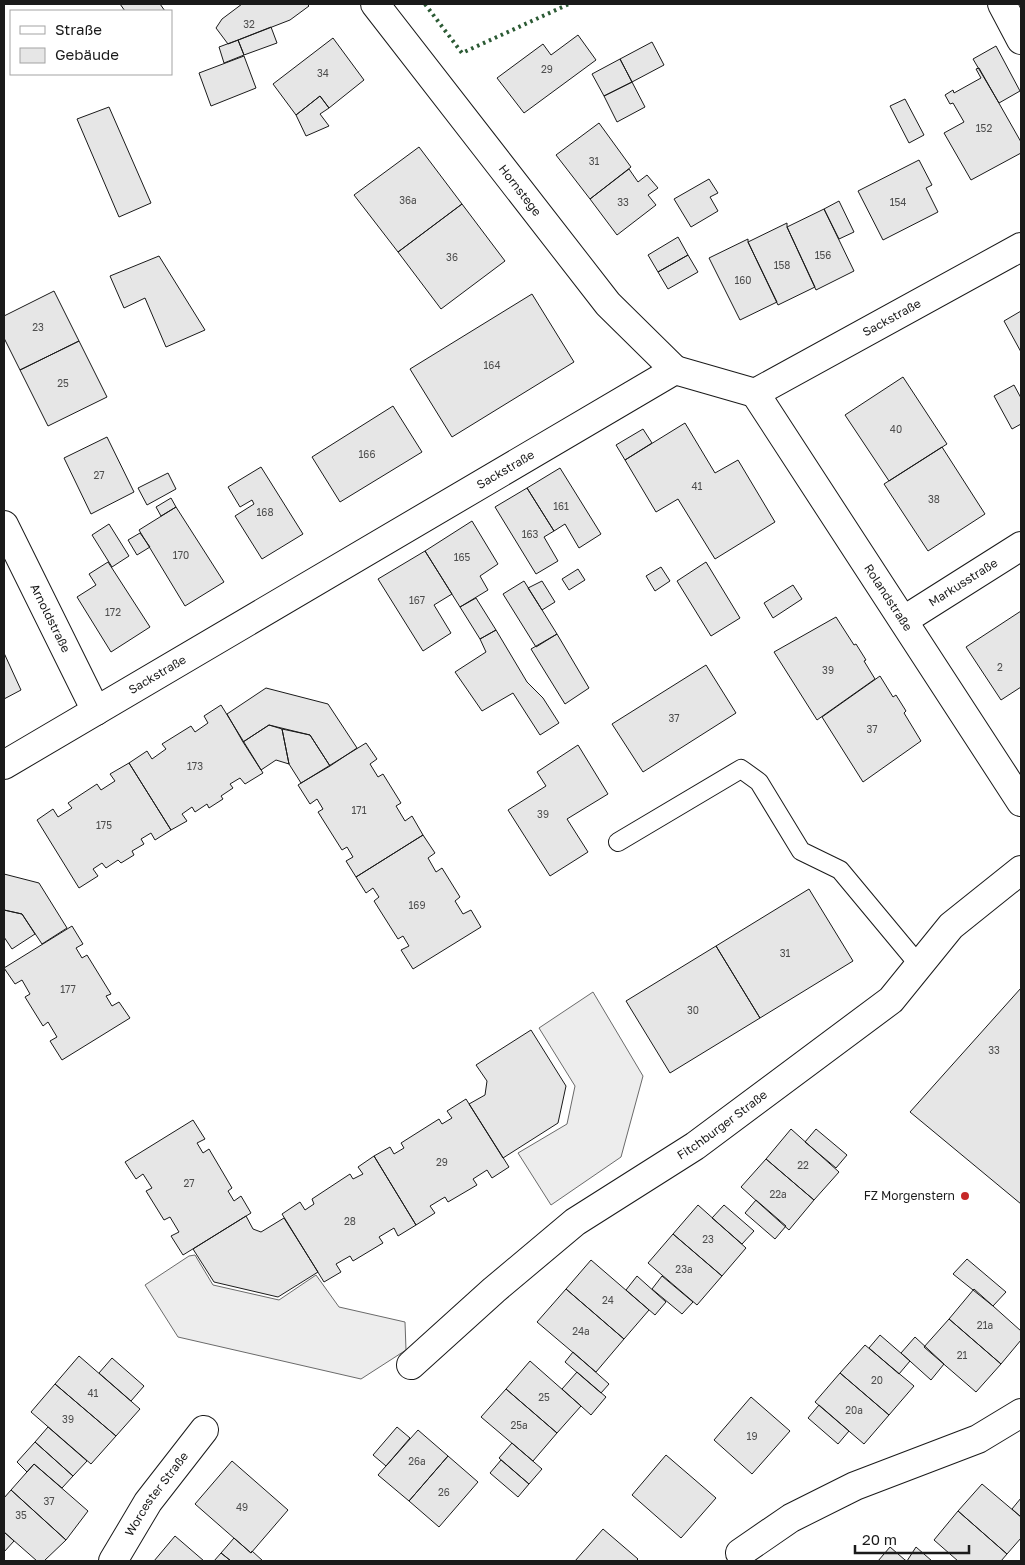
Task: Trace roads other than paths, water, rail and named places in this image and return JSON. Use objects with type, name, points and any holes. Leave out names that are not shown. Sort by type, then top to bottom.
[{"type":"street","name":"Hornstege","points":[[375,4],[602,297],[675,370]]},
{"type":"street","points":[[1002,4],[1021,40]]},
{"type":"street","name":"Sackstraße","points":[[755,392],[1021,247]]},
{"type":"street","points":[[675,370],[755,392]]},
{"type":"street","name":"Sackstraße","points":[[4,765],[675,370]]},
{"type":"street","name":"Rolandstraße","points":[[755,392],[1021,802]]},
{"type":"street","name":"Arnoldstraße","points":[[4,525],[96,711]]},
{"type":"street","name":"Markusstraße","points":[[904,620],[1021,546]]},
{"type":"street","name":"Fitchburger Straße","points":[[411,1366],[494,1290],[575,1222],[695,1146],[891,1000],[951,926],[1021,870]]},
{"type":"street","points":[[740,1553],[791,1518],[855,1486],[978,1439],[1021,1413]]},
{"type":"street","name":"Worcester Straße","points":[[113,1561],[148,1502],[204,1430]]},
{"type":"lane","points":[[618,842],[741,769],[759,782],[801,851],[840,870],[919,965]]},
{"type":"place","name":"FZ Morgenstern","points":[[965,1196]]}]
